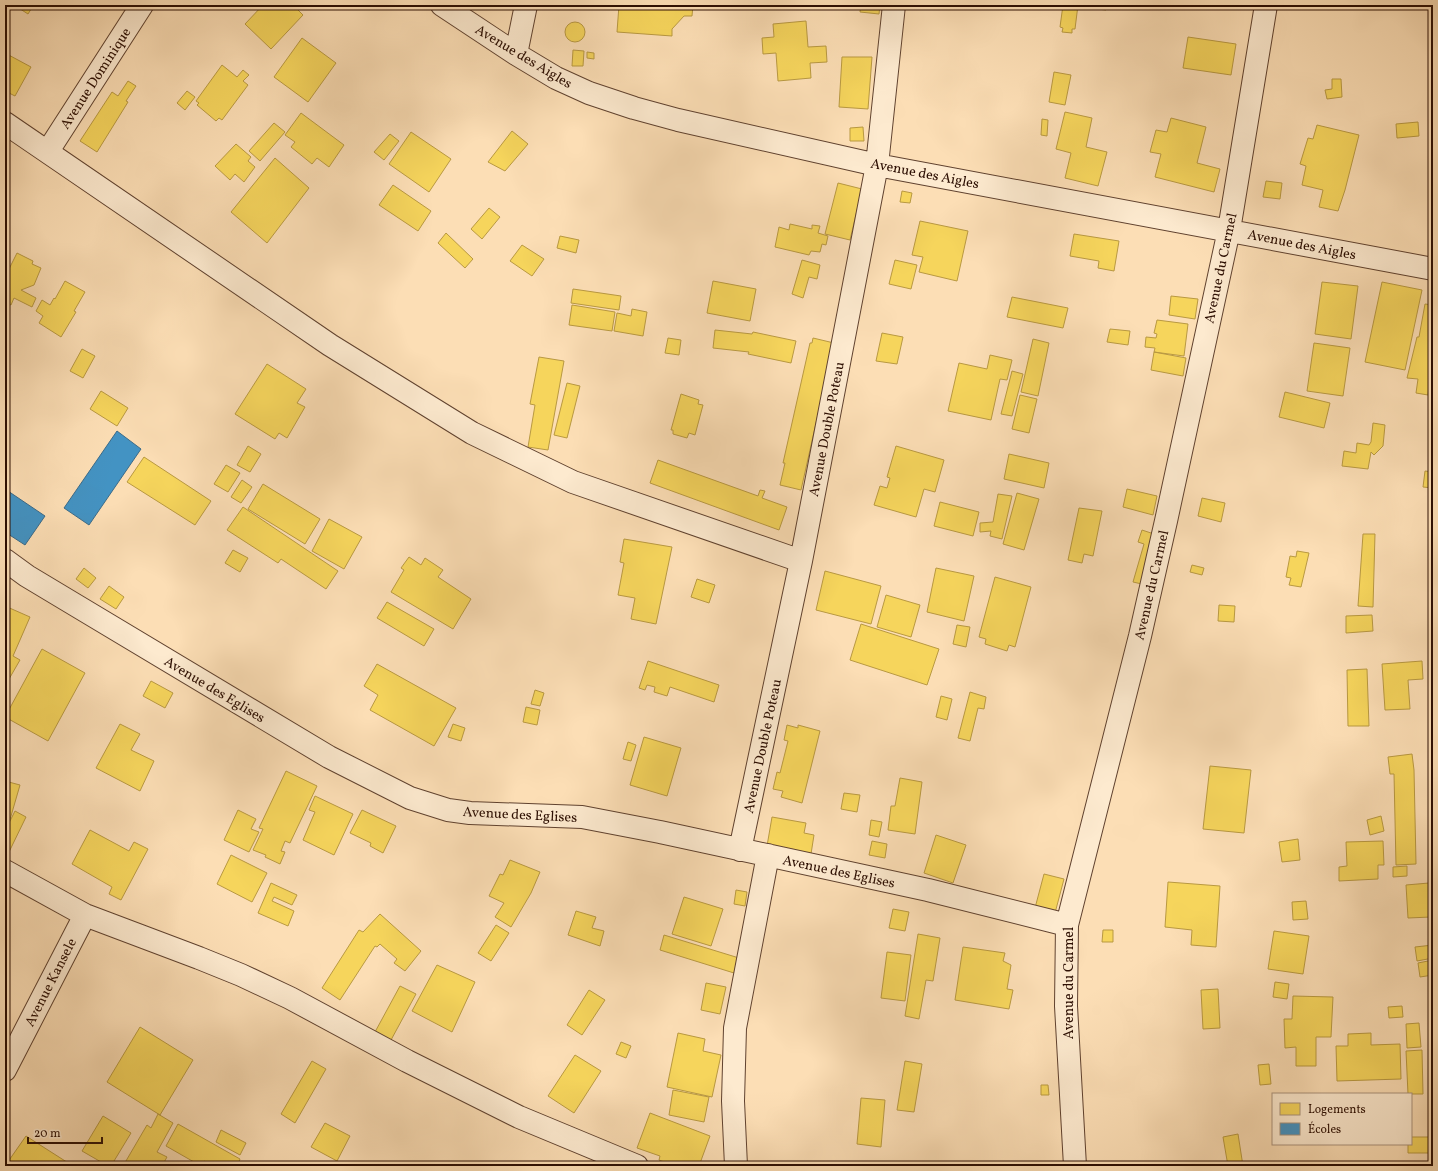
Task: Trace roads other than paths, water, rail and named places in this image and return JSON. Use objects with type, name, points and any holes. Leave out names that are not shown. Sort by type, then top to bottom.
[{"type":"street","name":"Avenue Dominique","points":[[48,151],[142,5]]},
{"type":"street","name":"Avenue des Aigles","points":[[442,5],[516,54],[556,78],[589,93],[634,108],[678,120],[877,165],[1433,269]]},
{"type":"street","points":[[516,54],[526,5]]},
{"type":"street","name":"Avenue Double Poteau","points":[[740,850],[801,561],[877,165],[894,5]]},
{"type":"street","name":"Avenue du Carmel","points":[[1075,1166],[1066,1006],[1067,925],[1142,628],[1228,230],[1266,5]]},
{"type":"street","points":[[5,123],[330,345],[472,433],[573,482],[801,561]]},
{"type":"street","name":"Avenue des Eglises","points":[[5,560],[27,576],[76,606],[329,757],[410,798],[448,810],[470,813],[582,817],[660,832],[928,890],[1067,925]]},
{"type":"street","points":[[736,1166],[733,1101],[735,1028],[768,855]]},
{"type":"street","points":[[5,871],[85,915],[241,975],[290,998],[407,1061],[519,1117],[637,1166]]},
{"type":"street","name":"Avenue Kansele","points":[[5,1070],[85,915]]}]
